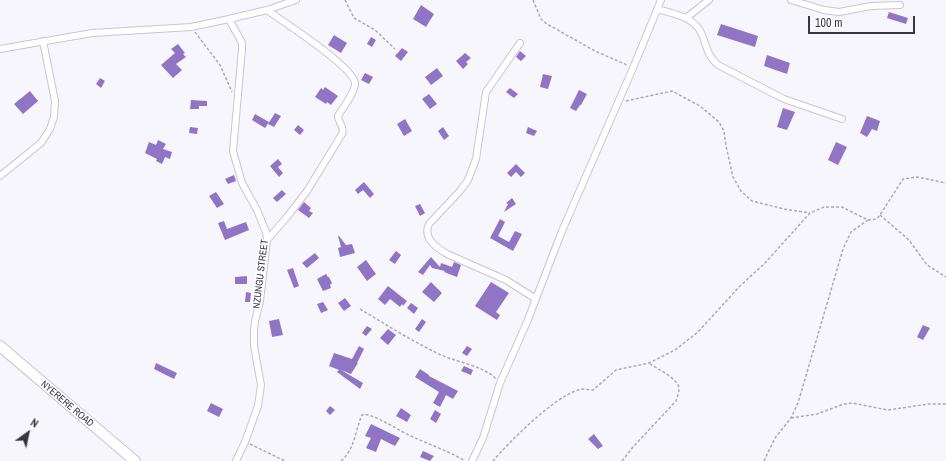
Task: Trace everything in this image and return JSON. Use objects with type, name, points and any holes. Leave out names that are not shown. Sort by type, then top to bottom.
[{"type":"main road","name":"NYERERE ROAD","points":[[0,346],[135,461]]},
{"type":"street","points":[[0,49],[92,33],[191,26],[230,20],[296,0]]},
{"type":"street","points":[[472,461],[483,438],[500,383],[527,322],[562,231],[661,0]]},
{"type":"street","points":[[686,18],[709,0]]},
{"type":"street","points":[[791,0],[824,10],[839,12],[871,6],[900,5]]},
{"type":"street","points":[[658,9],[686,18],[698,28],[708,53],[718,65],[784,99],[842,119]]},
{"type":"street","points":[[266,10],[327,53],[352,76],[355,82],[354,88],[338,116],[343,129],[342,134],[307,191],[267,240]]},
{"type":"street","name":"NZUNGU STREET","points":[[230,20],[242,43],[233,151],[234,159],[242,183],[263,224],[267,240],[260,301],[254,331],[254,346],[261,385],[258,406],[236,461]]},
{"type":"street","points":[[0,176],[41,142],[50,129],[54,117],[55,101],[43,41]]},
{"type":"street","points":[[520,43],[486,92],[476,159],[468,180],[460,191],[429,224],[427,234],[429,239],[440,250],[506,280],[536,299]]},
{"type":"path","points":[[345,0],[354,18],[375,30],[395,49]]},
{"type":"path","points":[[533,0],[542,19],[548,24],[595,51],[633,68]]},
{"type":"path","points":[[191,26],[220,65],[237,104]]},
{"type":"path","points":[[618,102],[672,91],[700,106],[718,122],[724,131],[726,146],[734,177],[742,191],[752,201],[784,209],[810,213]]},
{"type":"path","points":[[764,461],[775,438],[791,418],[798,403],[843,249],[851,232],[868,220],[877,219],[903,179],[917,177],[946,183]]},
{"type":"path","points":[[493,461],[520,433],[553,404],[578,390],[593,390],[616,370],[650,363],[675,350],[698,332],[739,287],[765,264],[810,213],[824,207],[842,207],[868,220]]},
{"type":"path","points":[[880,215],[909,240],[927,264],[946,277]]},
{"type":"path","points":[[360,309],[411,340],[439,354],[485,371],[500,383]]},
{"type":"path","points":[[622,461],[676,401],[679,387],[675,381],[650,363]]},
{"type":"path","points":[[791,418],[817,414],[844,404],[852,403],[888,410],[929,404],[946,404]]},
{"type":"path","points":[[341,461],[350,450],[354,442],[359,422],[362,415],[365,414],[381,420],[465,461]]},
{"type":"path","points":[[244,442],[285,461]]},
{"type":"building","points":[[421,5],[434,14],[426,27],[413,19]]},
{"type":"building","points":[[889,12],[908,18],[906,24],[887,18]]},
{"type":"building","points":[[721,24],[758,36],[755,47],[717,35]]},
{"type":"building","points":[[334,35],[347,43],[341,53],[328,45]]},
{"type":"building","points":[[371,37],[376,40],[372,47],[367,44]]},
{"type":"building","points":[[178,44],[185,53],[183,54],[186,57],[176,64],[182,70],[173,78],[161,65],[175,53],[171,49]]},
{"type":"building","points":[[402,48],[408,52],[401,61],[395,56]]},
{"type":"building","points":[[520,51],[526,56],[521,61],[516,57]]},
{"type":"building","points":[[465,53],[471,58],[466,62],[468,64],[463,69],[456,61]]},
{"type":"building","points":[[767,55],[790,63],[787,74],[764,66]]},
{"type":"building","points":[[437,68],[443,76],[431,85],[425,77]]},
{"type":"building","points":[[365,73],[373,77],[369,84],[361,80]]},
{"type":"building","points":[[543,74],[552,76],[548,89],[540,87]]},
{"type":"building","points":[[100,78],[105,81],[101,88],[96,84]]},
{"type":"building","points":[[325,87],[338,96],[331,105],[327,102],[326,104],[315,97],[321,88],[323,90]]},
{"type":"building","points":[[510,88],[518,94],[514,98],[506,92]]},
{"type":"building","points":[[579,90],[587,94],[576,111],[570,108]]},
{"type":"building","points":[[30,91],[38,101],[23,114],[14,104]]},
{"type":"building","points":[[429,94],[437,104],[430,109],[422,99]]},
{"type":"building","points":[[191,100],[207,101],[207,106],[199,106],[199,109],[190,109]]},
{"type":"building","points":[[783,108],[795,112],[787,130],[777,127]]},
{"type":"building","points":[[275,113],[281,116],[274,127],[268,124]]},
{"type":"building","points":[[255,114],[269,122],[265,128],[252,120]]},
{"type":"building","points":[[867,116],[880,121],[877,131],[872,129],[867,137],[860,133]]},
{"type":"building","points":[[405,119],[412,131],[404,136],[397,124]]},
{"type":"building","points":[[298,125],[304,130],[300,135],[294,130]]},
{"type":"building","points":[[190,127],[198,128],[197,134],[189,133]]},
{"type":"building","points":[[443,127],[449,136],[444,140],[438,131]]},
{"type":"building","points":[[528,127],[537,131],[534,136],[526,133]]},
{"type":"building","points":[[158,140],[166,144],[163,149],[172,152],[170,159],[165,157],[162,164],[156,161],[157,159],[145,153],[149,142],[156,145]]},
{"type":"building","points":[[836,142],[847,147],[838,165],[828,160]]},
{"type":"building","points":[[278,159],[282,164],[278,167],[283,173],[279,177],[270,166]]},
{"type":"building","points":[[516,164],[525,173],[521,177],[516,172],[511,177],[507,173]]},
{"type":"building","points":[[234,175],[236,181],[228,184],[225,179]]},
{"type":"building","points":[[364,182],[374,194],[370,198],[363,190],[358,194],[355,190]]},
{"type":"building","points":[[282,190],[286,194],[277,202],[273,198]]},
{"type":"building","points":[[216,192],[224,204],[217,208],[209,196]]},
{"type":"building","points":[[512,198],[516,204],[504,212],[508,204],[506,203]]},
{"type":"building","points":[[304,202],[311,208],[309,211],[313,213],[309,218],[298,210]]},
{"type":"building","points":[[420,204],[425,213],[420,216],[415,206]]},
{"type":"building","points":[[500,219],[505,222],[498,236],[509,242],[515,231],[522,234],[513,251],[490,238]]},
{"type":"building","points":[[224,221],[227,229],[246,222],[249,230],[225,240],[218,223]]},
{"type":"building","points":[[338,236],[346,245],[352,244],[355,253],[340,257],[338,248],[341,247]]},
{"type":"building","points":[[396,251],[401,255],[395,264],[389,260]]},
{"type":"building","points":[[315,253],[319,258],[307,268],[302,263]]},
{"type":"building","points":[[431,257],[440,267],[441,263],[452,267],[454,262],[461,265],[457,277],[444,272],[445,271],[432,268],[430,265],[423,275],[418,272]]},
{"type":"building","points":[[366,260],[376,274],[367,281],[357,267]]},
{"type":"building","points":[[293,268],[299,286],[294,288],[287,270]]},
{"type":"building","points":[[326,274],[332,283],[330,285],[331,288],[323,291],[317,279]]},
{"type":"building","points":[[247,276],[247,284],[235,284],[235,277]]},
{"type":"building","points":[[431,282],[442,293],[434,302],[422,292]]},
{"type":"building","points":[[491,282],[509,293],[496,312],[500,315],[497,320],[475,306]]},
{"type":"building","points":[[388,286],[407,301],[403,306],[402,304],[400,307],[390,299],[385,305],[378,299]]},
{"type":"building","points":[[246,292],[251,293],[250,302],[245,302]]},
{"type":"building","points":[[345,298],[351,306],[344,311],[338,303]]},
{"type":"building","points":[[323,302],[328,310],[321,313],[317,304]]},
{"type":"building","points":[[411,303],[418,308],[414,314],[407,308]]},
{"type":"building","points":[[279,319],[283,335],[272,337],[269,321]]},
{"type":"building","points":[[422,319],[426,322],[419,332],[415,329]]},
{"type":"building","points":[[923,325],[930,328],[923,340],[917,337]]},
{"type":"building","points":[[367,326],[372,329],[366,336],[362,333]]},
{"type":"building","points":[[388,329],[396,335],[388,345],[380,338]]},
{"type":"building","points":[[359,346],[364,349],[351,374],[341,370],[363,383],[360,389],[337,372],[339,370],[329,366],[334,353],[352,359]]},
{"type":"building","points":[[467,346],[472,349],[467,356],[462,353]]},
{"type":"building","points":[[156,363],[177,373],[174,379],[154,369]]},
{"type":"building","points":[[464,366],[473,370],[471,375],[461,371]]},
{"type":"building","points":[[420,369],[429,376],[458,391],[453,399],[446,395],[440,407],[433,403],[439,392],[415,377]]},
{"type":"building","points":[[211,403],[223,409],[219,417],[207,411]]},
{"type":"building","points":[[330,406],[335,410],[330,415],[326,411]]},
{"type":"building","points":[[401,408],[411,415],[407,422],[396,416]]},
{"type":"building","points":[[435,410],[441,414],[436,423],[430,419]]},
{"type":"building","points":[[371,424],[400,438],[395,446],[381,439],[376,452],[366,448],[371,438],[365,436]]},
{"type":"building","points":[[594,434],[603,446],[598,449],[588,439]]},
{"type":"building","points":[[423,451],[434,456],[430,461],[420,457]]}]
